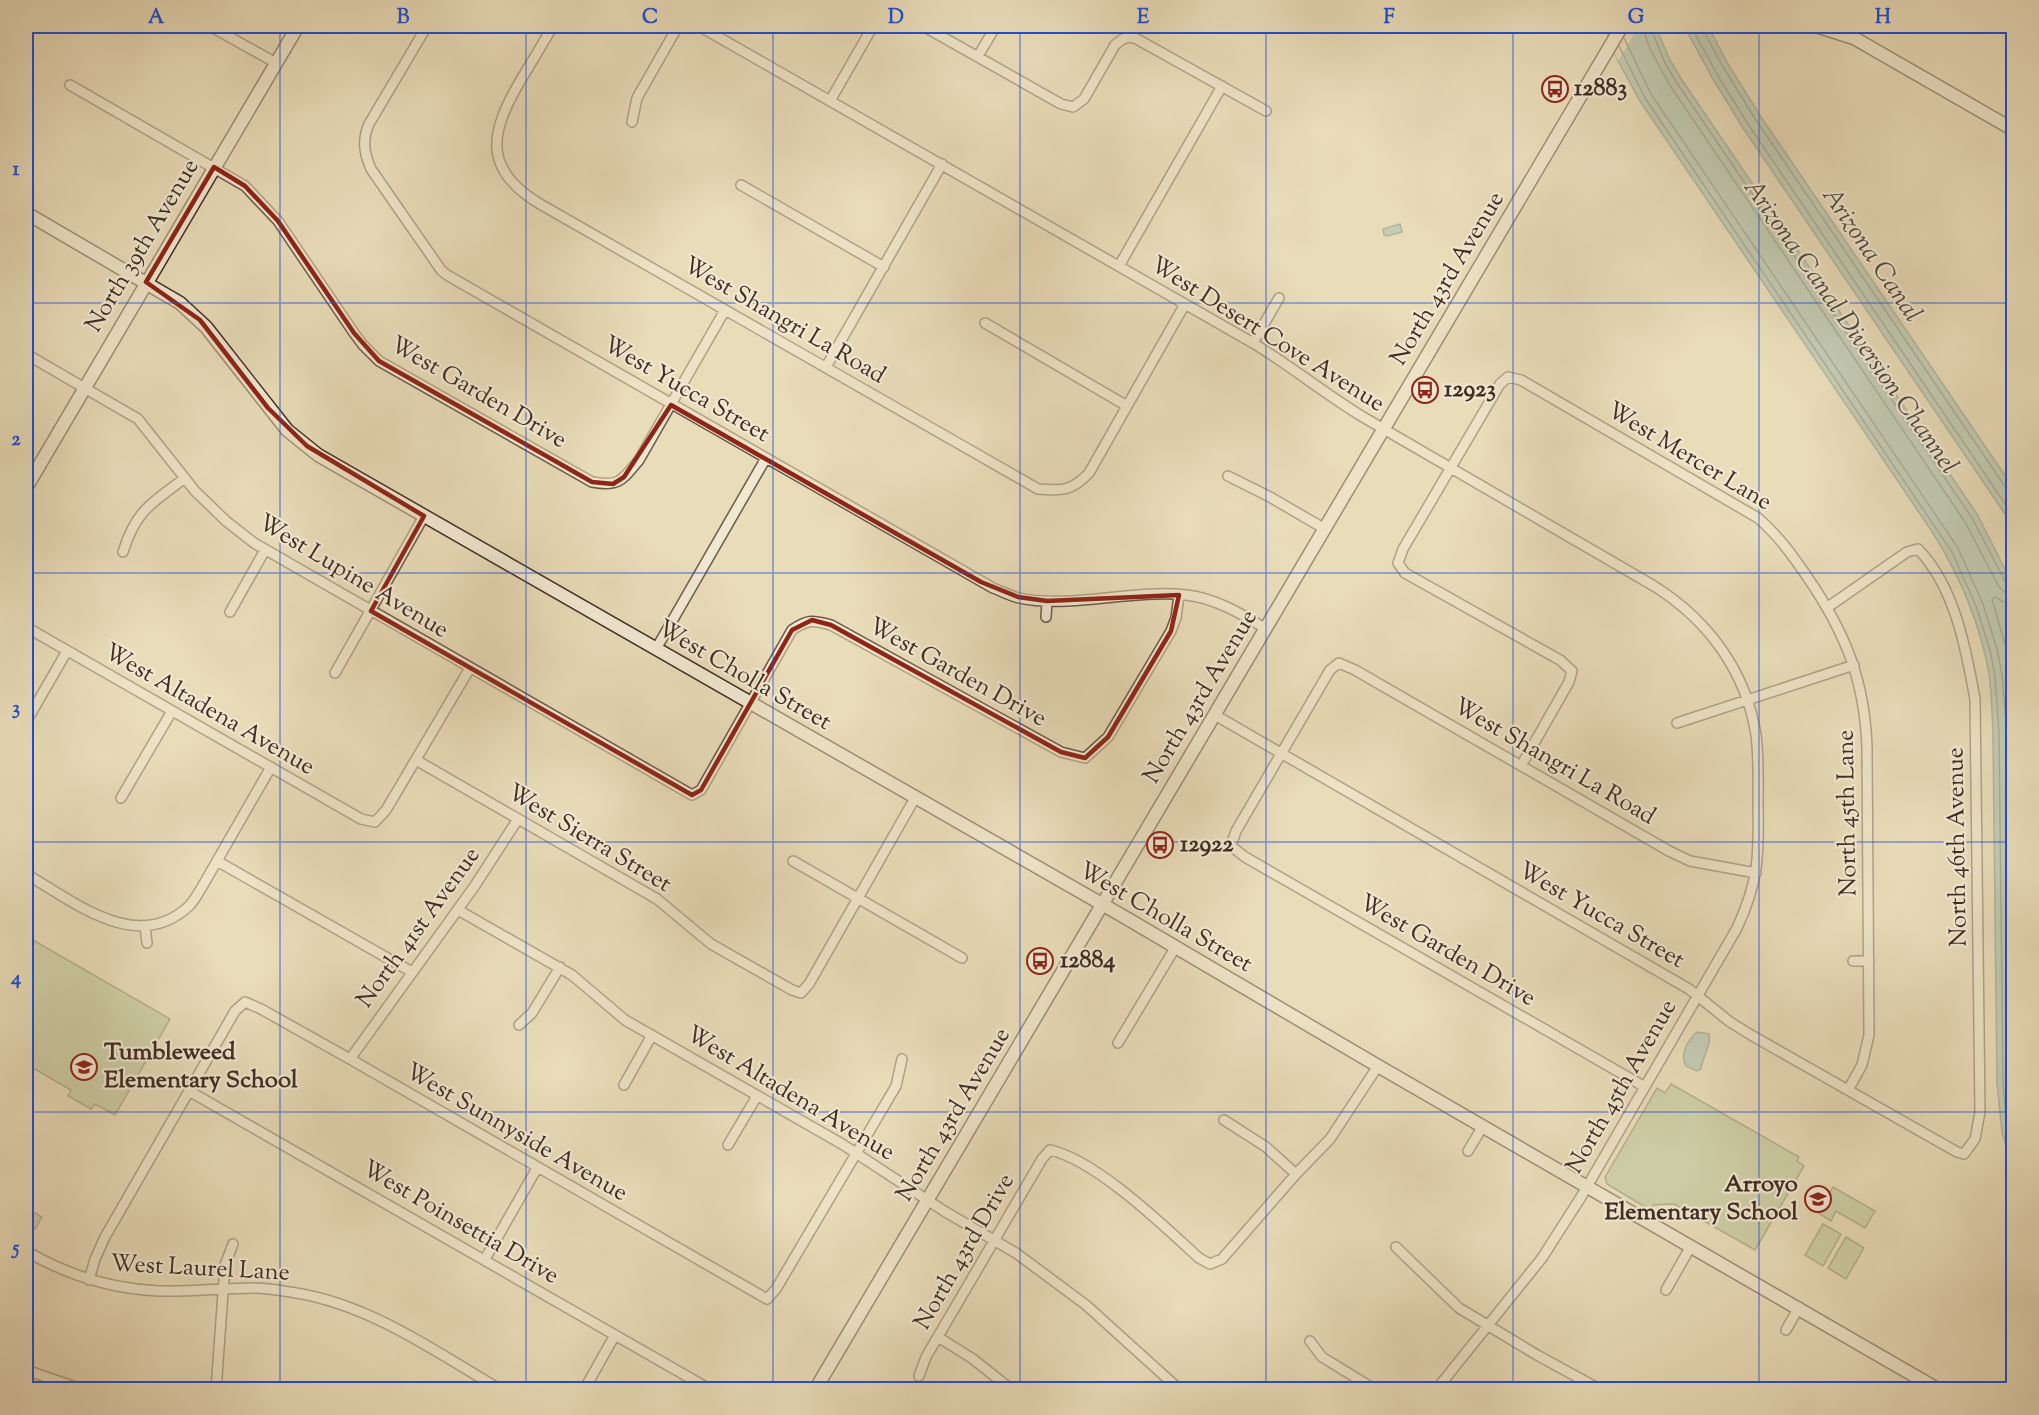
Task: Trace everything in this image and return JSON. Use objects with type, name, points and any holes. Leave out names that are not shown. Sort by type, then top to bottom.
[{"type":"street","points":[[210,26],[276,63]]},
{"type":"street","name":"North 39th Avenue","points":[[26,488],[298,26]]},
{"type":"street","name":"West Yucca Street","points":[[427,26],[369,124],[364,135],[364,145],[365,156],[371,169],[441,270],[447,275],[981,582],[1018,597],[1047,601],[1179,595],[1207,600],[1227,607],[1266,628]]},
{"type":"street","name":"West Shangri La Road","points":[[553,26],[506,105],[497,133],[500,160],[513,184],[526,196],[1038,489],[1065,489],[1078,484],[1089,473],[1127,406]]},
{"type":"street","points":[[632,122],[637,99],[678,26]]},
{"type":"street","name":"West Desert Cove Avenue","points":[[699,26],[1253,343],[1285,363],[1326,394],[1654,586],[1688,610],[1707,630],[1727,658],[1746,699]]},
{"type":"street","points":[[830,100],[873,26]]},
{"type":"street","points":[[923,26],[1061,104],[1073,107],[1084,99],[1115,45],[1121,39],[1129,36],[1266,111]]},
{"type":"street","points":[[978,56],[996,26]]},
{"type":"street","name":"North 43rd Avenue","points":[[815,1389],[1622,26]]},
{"type":"street","points":[[1816,26],[1854,38]]},
{"type":"street","points":[[1840,26],[1854,38],[2013,130]]},
{"type":"street","name":"West Garden Drive","points":[[70,85],[245,186],[278,221],[354,333],[379,361],[592,482],[613,484],[624,477],[639,460],[671,405]]},
{"type":"street","points":[[1119,266],[1222,86]]},
{"type":"street","points":[[826,367],[942,164]]},
{"type":"street","points":[[741,185],[884,267]]},
{"type":"street","name":"West Cholla Street","points":[[26,213],[180,303],[206,327],[287,430],[330,463],[1103,905],[1939,1389]]},
{"type":"street","points":[[1253,343],[1279,298]]},
{"type":"street","points":[[985,323],[1127,406],[1185,304]]},
{"type":"street","points":[[671,405],[725,310]]},
{"type":"street","name":"West Lupine Avenue","points":[[26,354],[138,419],[195,491],[226,521],[265,550],[692,795],[701,790],[750,704]]},
{"type":"street","name":"West Mercer Lane","points":[[1451,469],[1500,384],[1508,377],[1521,380],[1758,518],[1785,545],[1828,607],[1854,665]]},
{"type":"street","points":[[656,649],[766,459]]},
{"type":"street","points":[[1451,469],[1403,549],[1398,563],[1405,573],[1560,660],[1572,671],[1569,682],[1521,766]]},
{"type":"street","points":[[1228,476],[1325,529]]},
{"type":"street","points":[[123,552],[132,527],[143,510],[185,478]]},
{"type":"street","points":[[335,673],[424,516]]},
{"type":"street","name":"North 46th Avenue","points":[[1828,607],[1907,552],[1918,549],[1928,559],[1954,611],[1963,636],[1975,699],[1980,1112],[1975,1139],[1964,1154]]},
{"type":"street","points":[[230,612],[265,550]]},
{"type":"street","name":"West Garden Drive","points":[[750,704],[792,630],[812,620],[831,625],[1061,752],[1085,758],[1108,738],[1171,631],[1176,618],[1179,595]]},
{"type":"street","points":[[1046,617],[1047,601]]},
{"type":"street","name":"West Altadena Avenue","points":[[26,627],[361,819],[375,822],[386,810],[416,760]]},
{"type":"street","points":[[26,722],[67,651]]},
{"type":"street","name":"West Shangri La Road","points":[[1282,754],[1330,670],[1339,663],[1355,670],[1669,851],[1690,861],[1756,873]]},
{"type":"street","points":[[1677,723],[1854,665]]},
{"type":"street","name":"North 45th Lane","points":[[1848,1090],[1862,1065],[1869,1035],[1866,718],[1854,665]]},
{"type":"street","points":[[416,760],[470,668]]},
{"type":"street","name":"North 45th Avenue","points":[[1436,1389],[1542,1258],[1588,1186],[1747,907],[1756,873],[1758,764],[1756,735],[1746,699]]},
{"type":"street","points":[[121,798],[172,711]]},
{"type":"street","name":"West Yucca Street","points":[[1215,715],[1698,995],[1730,1022],[1751,1035],[1964,1154]]},
{"type":"street","name":"West Garden Drive","points":[[1282,754],[1236,831],[1231,846],[1245,857],[1645,1087]]},
{"type":"street","name":"West Sierra Street","points":[[416,760],[657,898],[711,944],[801,993],[809,984],[858,898]]},
{"type":"street","points":[[26,874],[102,918],[124,925],[146,926],[174,917],[189,905],[202,887],[271,767]]},
{"type":"street","points":[[858,898],[915,798]]},
{"type":"street","name":"North 41st Avenue","points":[[350,1059],[487,869],[518,819]]},
{"type":"street","points":[[217,861],[412,972]]},
{"type":"street","points":[[793,861],[962,958]]},
{"type":"street","name":"West Altadena Avenue","points":[[458,910],[560,967],[625,1020],[856,1153],[1042,1271],[1068,1290],[1180,1389]]},
{"type":"street","points":[[146,926],[147,943]]},
{"type":"street","points":[[1118,1042],[1175,948]]},
{"type":"street","points":[[1853,961],[1869,962]]},
{"type":"street","points":[[519,1025],[532,1013],[560,967]]},
{"type":"street","name":"West Sunnyside Avenue","points":[[189,1091],[235,1011],[245,1002],[350,1059],[767,1299],[776,1289],[856,1153]]},
{"type":"street","points":[[624,1085],[652,1035]]},
{"type":"street","points":[[856,1153],[896,1086],[902,1059]]},
{"type":"street","points":[[1224,1120],[1266,1147],[1296,1173],[1336,1131],[1378,1066]]},
{"type":"street","points":[[88,1280],[105,1237],[189,1091]]},
{"type":"street","name":"West Poinsettia Drive","points":[[189,1091],[711,1389]]},
{"type":"street","points":[[728,1145],[757,1096]]},
{"type":"street","points":[[1468,1151],[1483,1126]]},
{"type":"street","name":"North 43rd Drive","points":[[919,1376],[926,1357],[938,1336],[1042,1159],[1050,1150],[1066,1154],[1099,1175],[1210,1264],[1222,1259],[1296,1173]]},
{"type":"street","points":[[485,1259],[537,1168]]},
{"type":"street","points":[[216,1389],[226,1260],[233,1244]]},
{"type":"street","points":[[1666,1290],[1691,1246]]},
{"type":"street","points":[[1396,1247],[1459,1308],[1601,1389]]},
{"type":"street","name":"West Laurel Lane","points":[[26,1251],[88,1280],[132,1289],[161,1291],[257,1288],[298,1293],[338,1303],[376,1318],[501,1389]]},
{"type":"street","points":[[1786,1330],[1799,1307]]},
{"type":"street","points":[[584,1389],[615,1335]]},
{"type":"street","points":[[938,1336],[1012,1389]]},
{"type":"street","points":[[1310,1341],[1322,1357],[1376,1389]]},
{"type":"street","points":[[26,1370],[72,1386],[90,1389]]},
{"type":"highlighted area","points":[[214,167],[245,186],[278,221],[354,333],[379,361],[592,482],[613,484],[624,477],[671,405],[981,582],[1018,597],[1047,601],[1179,595],[1171,631],[1108,737],[1085,758],[1061,752],[831,625],[812,620],[800,624],[792,630],[701,790],[692,795],[371,611],[424,516],[307,446],[268,408],[200,320],[146,282]]},
{"type":"green space","name":"Tumbleweed Elementary School","points":[[26,936],[170,1019],[115,1115],[95,1104],[91,1109],[68,1096],[71,1090],[26,1064]]},
{"type":"green space","points":[[1671,1084],[1799,1157],[1797,1161],[1804,1166],[1755,1250],[1674,1204],[1653,1205],[1650,1210],[1607,1184],[1605,1177],[1657,1088],[1665,1093]]},
{"type":"green space","points":[[1833,1187],[1875,1211],[1865,1228],[1836,1211],[1831,1221],[1818,1213]]},
{"type":"green space","points":[[26,1208],[42,1217],[35,1229],[26,1223]]},
{"type":"green space","points":[[1823,1224],[1841,1234],[1823,1266],[1805,1255]]},
{"type":"green space","points":[[1846,1237],[1864,1248],[1846,1279],[1828,1268]]},
{"type":"water","points":[[1604,26],[1655,26],[1680,77],[1977,514],[2014,587],[2013,1169],[2002,1132],[1997,1083],[1991,696],[1985,655],[1974,617],[1951,564],[1931,530],[1640,101],[1618,61]]},
{"type":"water","points":[[1684,26],[1708,26],[1759,114],[2004,474],[2013,489],[2013,530],[2007,517],[1743,128]]},
{"type":"water","points":[[1400,224],[1402,232],[1384,235],[1383,229]]},
{"type":"water","points":[[1697,1032],[1709,1034],[1710,1038],[1701,1069],[1697,1071],[1686,1066],[1684,1052],[1690,1039]]},
{"type":"pier","points":[[1604,26],[1639,26],[1618,61]]},
{"type":"place","name":"12883","points":[[1555,89]]},
{"type":"place","name":"12923","points":[[1425,390]]},
{"type":"place","name":"12922","points":[[1160,845]]},
{"type":"place","name":"12884","points":[[1040,961]]},
{"type":"place","name":"Tumbleweed Elementary School","points":[[84,1067]]},
{"type":"place","name":"Arroyo Elementary School","points":[[1818,1199]]},
{"type":"water label","name":"Arizona Canal","points":[[1871,255]]},
{"type":"water label","name":"Arizona Canal Diversion Channel","points":[[1850,327]]}]
